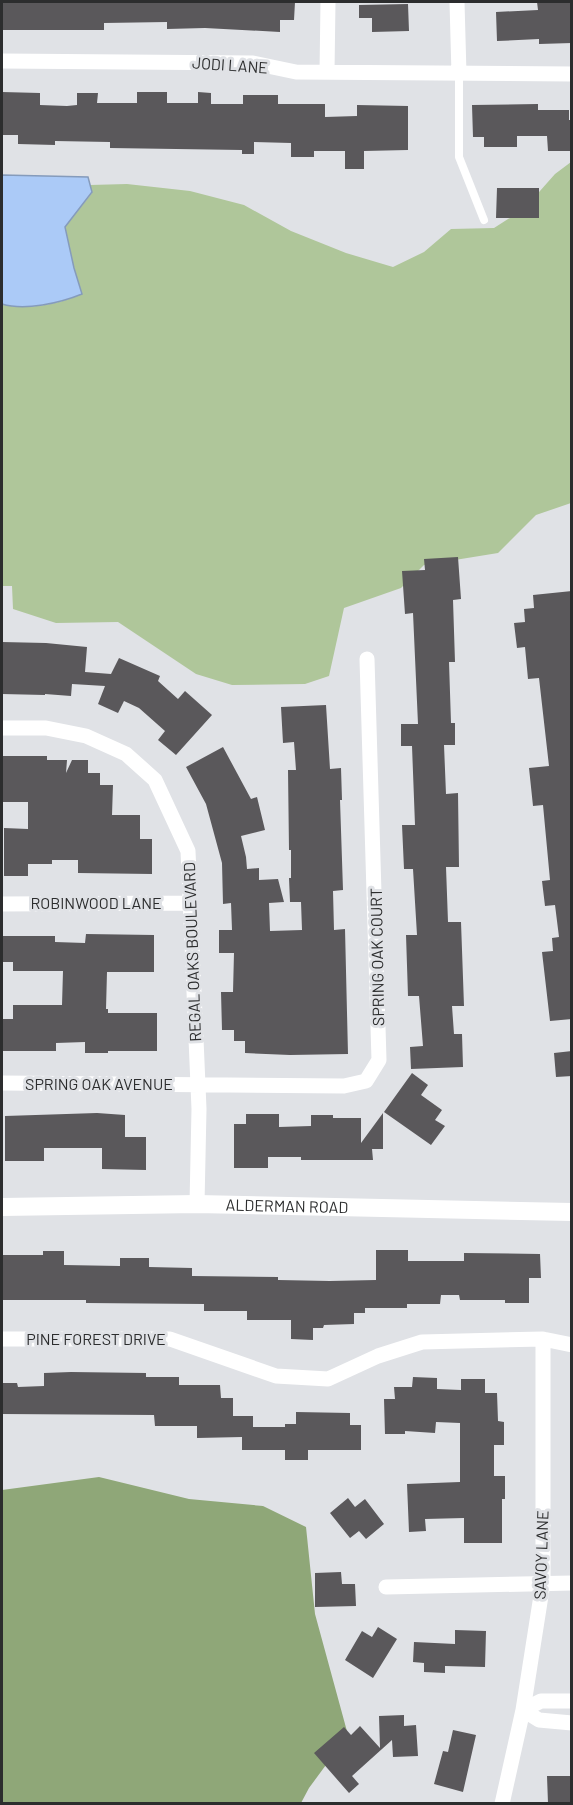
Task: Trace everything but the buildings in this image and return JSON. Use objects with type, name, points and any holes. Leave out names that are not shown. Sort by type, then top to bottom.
[{"type":"street","points":[[327,72],[328,2]]},
{"type":"street","points":[[457,2],[459,74]]},
{"type":"street","name":"JODI LANE","points":[[2,61],[253,63],[296,72],[572,74]]},
{"type":"street","name":"SPRING OAK COURT","points":[[197,1084],[357,1085],[366,1081],[379,1060],[367,659]]},
{"type":"street","name":"REGAL OAKS BOULEVARD","points":[[2,728],[46,728],[86,736],[126,753],[154,780],[188,851],[199,1109],[197,1204]]},
{"type":"street","name":"ROBINWOOD LANE","points":[[2,904],[191,903]]},
{"type":"street","name":"SPRING OAK AVENUE","points":[[2,1083],[197,1084]]},
{"type":"street","name":"ALDERMAN ROAD","points":[[2,1207],[197,1204],[572,1212]]},
{"type":"street","name":"PINE FOREST DRIVE","points":[[2,1339],[170,1339],[276,1376],[328,1379],[378,1356],[422,1342],[543,1339],[572,1345]]},
{"type":"street","name":"SAVOY LANE","points":[[502,1803],[523,1710],[543,1583],[543,1339]]},
{"type":"street","points":[[386,1587],[572,1583]]},
{"type":"street","points":[[523,1710],[541,1701],[572,1701]]},
{"type":"street","points":[[523,1710],[538,1719],[572,1723]]},
{"type":"lane","points":[[459,74],[459,157],[484,219]]},
{"type":"green space","points":[[571,162],[571,503],[536,515],[498,553],[424,565],[401,588],[344,608],[329,676],[305,684],[232,685],[196,674],[118,622],[56,623],[13,609],[12,586],[2,586],[2,304],[32,307],[63,301],[82,294],[65,227],[92,193],[90,185],[127,184],[190,191],[244,205],[291,231],[346,253],[393,267],[424,252],[451,229],[494,228],[524,209],[555,174]]},
{"type":"green space","points":[[99,1477],[189,1499],[263,1506],[306,1527],[315,1614],[348,1735],[309,1788],[301,1803],[2,1803],[2,1490]]},
{"type":"water","points":[[2,175],[88,177],[92,192],[65,227],[82,294],[42,305],[21,307],[2,304]]}]
